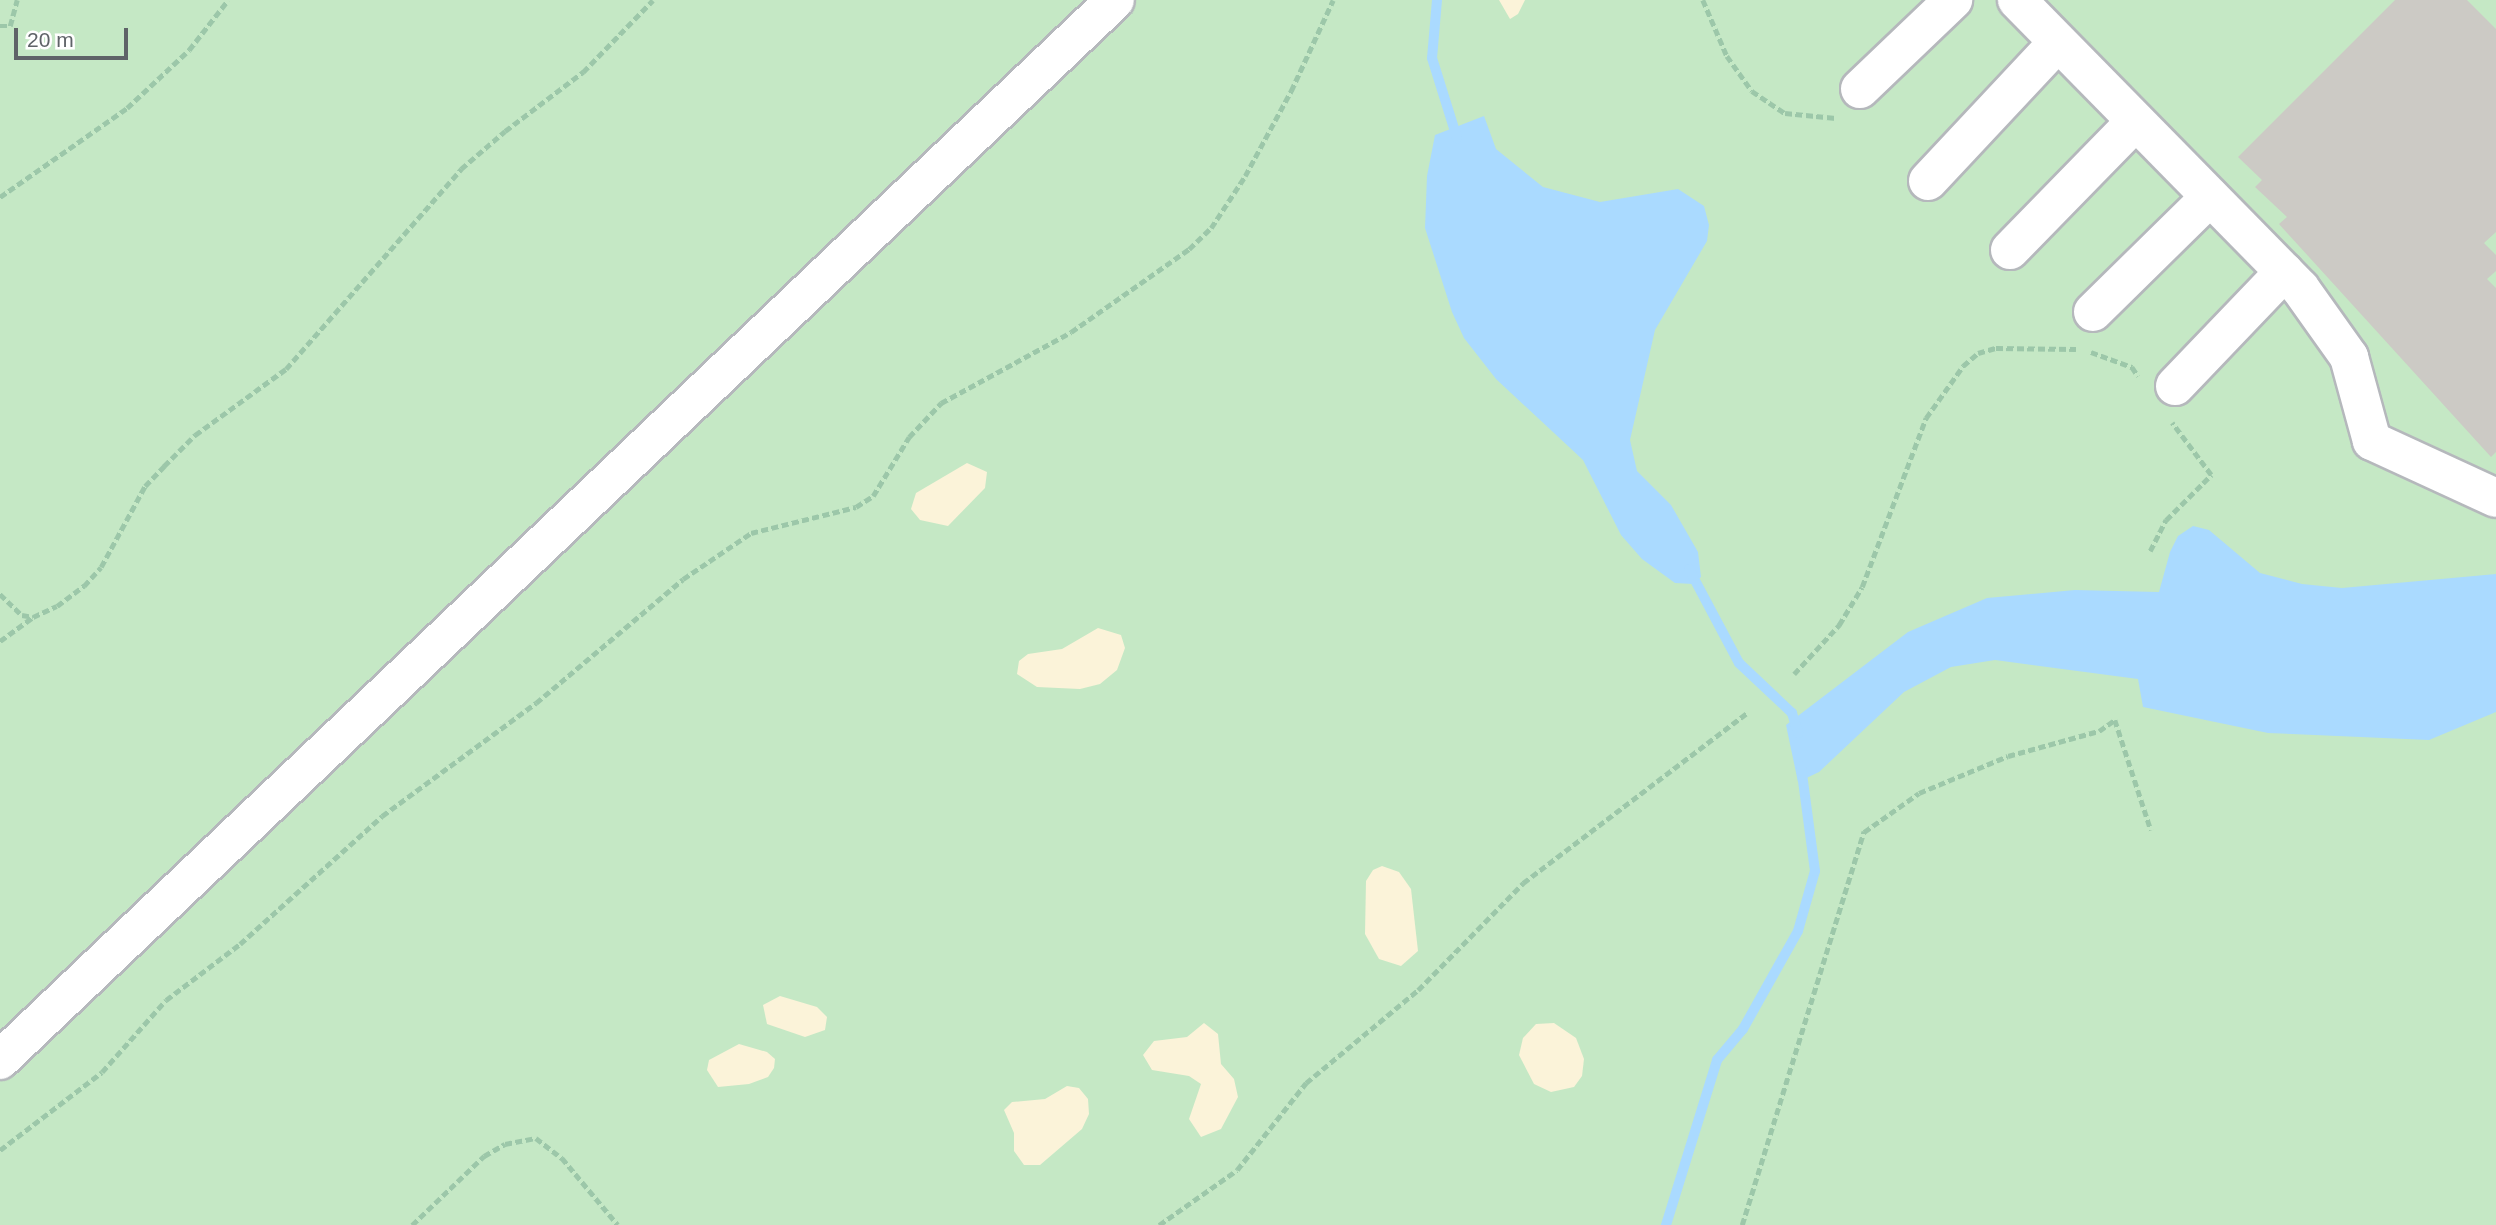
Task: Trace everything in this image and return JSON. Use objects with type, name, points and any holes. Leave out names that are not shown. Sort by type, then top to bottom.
[{"type":"lane","points":[[0,1060],[1115,0]]},
{"type":"lane","points":[[1855,103],[1953,0]]},
{"type":"lane","points":[[2017,0],[2284,272],[2349,356],[2372,441],[2496,498]]},
{"type":"lane","points":[[1928,181],[2057,43]]},
{"type":"lane","points":[[2010,250],[2135,122]]},
{"type":"lane","points":[[2093,312],[2210,197]]},
{"type":"lane","points":[[2163,396],[2284,272]]},
{"type":"path","points":[[0,26],[10,26],[17,0]]},
{"type":"path","points":[[0,197],[127,108],[189,50],[228,0]]},
{"type":"path","points":[[0,641],[33,617],[57,606],[101,567],[145,485],[171,458],[195,435],[286,369],[323,333],[461,170],[505,131],[583,72],[653,0]]},
{"type":"path","points":[[0,1150],[103,1072],[166,1000],[251,936],[382,816],[536,703],[683,579],[751,533],[856,507],[873,496],[909,438],[942,403],[1072,332],[1189,248],[1211,228],[1245,176],[1292,91],[1333,0]]},
{"type":"path","points":[[1703,0],[1727,56],[1752,91],[1785,113],[1855,103]]},
{"type":"path","points":[[1794,674],[1839,625],[1862,587],[1926,418],[1978,353],[2022,346],[2072,348],[2132,368],[2163,396],[2211,475],[2166,520],[2150,551]]},
{"type":"path","points":[[0,594],[22,615],[33,617]]},
{"type":"path","points":[[1159,1225],[1237,1170],[1306,1083],[1418,990],[1523,883],[1746,713]]},
{"type":"path","points":[[1742,1225],[1864,832],[1919,793],[2008,755],[2099,731],[2115,720],[2151,830]]},
{"type":"path","points":[[412,1225],[484,1156],[505,1144],[536,1138],[570,1166],[618,1225]]},
{"type":"green space","points":[[0,0],[2496,0],[2496,1225],[0,1225]]},
{"type":"sand","points":[[1499,0],[1525,0],[1518,14],[1510,19]]},
{"type":"sand","points":[[967,463],[987,472],[985,488],[948,526],[920,520],[911,509],[916,493]]},
{"type":"sand","points":[[1098,628],[1121,635],[1125,648],[1117,670],[1100,684],[1080,689],[1037,687],[1017,674],[1019,661],[1028,654],[1062,649]]},
{"type":"sand","points":[[1382,866],[1399,872],[1411,889],[1418,951],[1401,966],[1379,959],[1365,934],[1366,881],[1373,870]]},
{"type":"sand","points":[[780,996],[817,1007],[827,1017],[825,1030],[805,1037],[767,1024],[763,1005]]},
{"type":"sand","points":[[1204,1023],[1218,1034],[1221,1064],[1234,1079],[1238,1097],[1221,1129],[1201,1137],[1189,1119],[1201,1084],[1189,1076],[1152,1070],[1143,1055],[1154,1041],[1187,1037]]},
{"type":"sand","points":[[1554,1023],[1576,1038],[1584,1059],[1582,1076],[1574,1087],[1551,1092],[1534,1084],[1519,1055],[1523,1038],[1536,1024]]},
{"type":"sand","points":[[739,1044],[767,1052],[775,1059],[774,1068],[768,1077],[749,1084],[718,1087],[707,1070],[709,1060]]},
{"type":"sand","points":[[1067,1086],[1079,1088],[1088,1099],[1089,1114],[1082,1129],[1040,1165],[1024,1165],[1014,1151],[1014,1133],[1004,1110],[1012,1102],[1045,1099]]},
{"type":"water","points":[[1484,116],[1496,149],[1543,187],[1600,202],[1678,189],[1704,206],[1709,225],[1707,241],[1655,330],[1630,440],[1637,471],[1671,505],[1698,552],[1701,577],[1693,584],[1675,583],[1642,559],[1621,535],[1583,460],[1496,379],[1464,338],[1452,312],[1425,228],[1427,176],[1435,135]]},
{"type":"water","points":[[2193,526],[2209,530],[2260,573],[2302,584],[2342,588],[2496,574],[2496,712],[2429,740],[2268,733],[2143,707],[2138,679],[1995,660],[1951,667],[1904,692],[1819,772],[1798,782],[1786,725],[1908,632],[1987,598],[2075,590],[2159,592],[2170,552],[2178,536]]},
{"type":"building","points":[[2395,0],[2467,0],[2496,29],[2496,232],[2484,243],[2496,255],[2496,271],[2487,279],[2496,288],[2496,452],[2491,457],[2279,224],[2287,217],[2255,187],[2262,180],[2238,157]]},
{"type":"waterway","points":[[1437,0],[1432,58],[1457,138]]},
{"type":"waterway","points":[[1689,569],[1739,663],[1792,713],[1798,733]]},
{"type":"waterway","points":[[1666,1225],[1717,1060],[1743,1029],[1798,931],[1815,871],[1801,766]]}]
